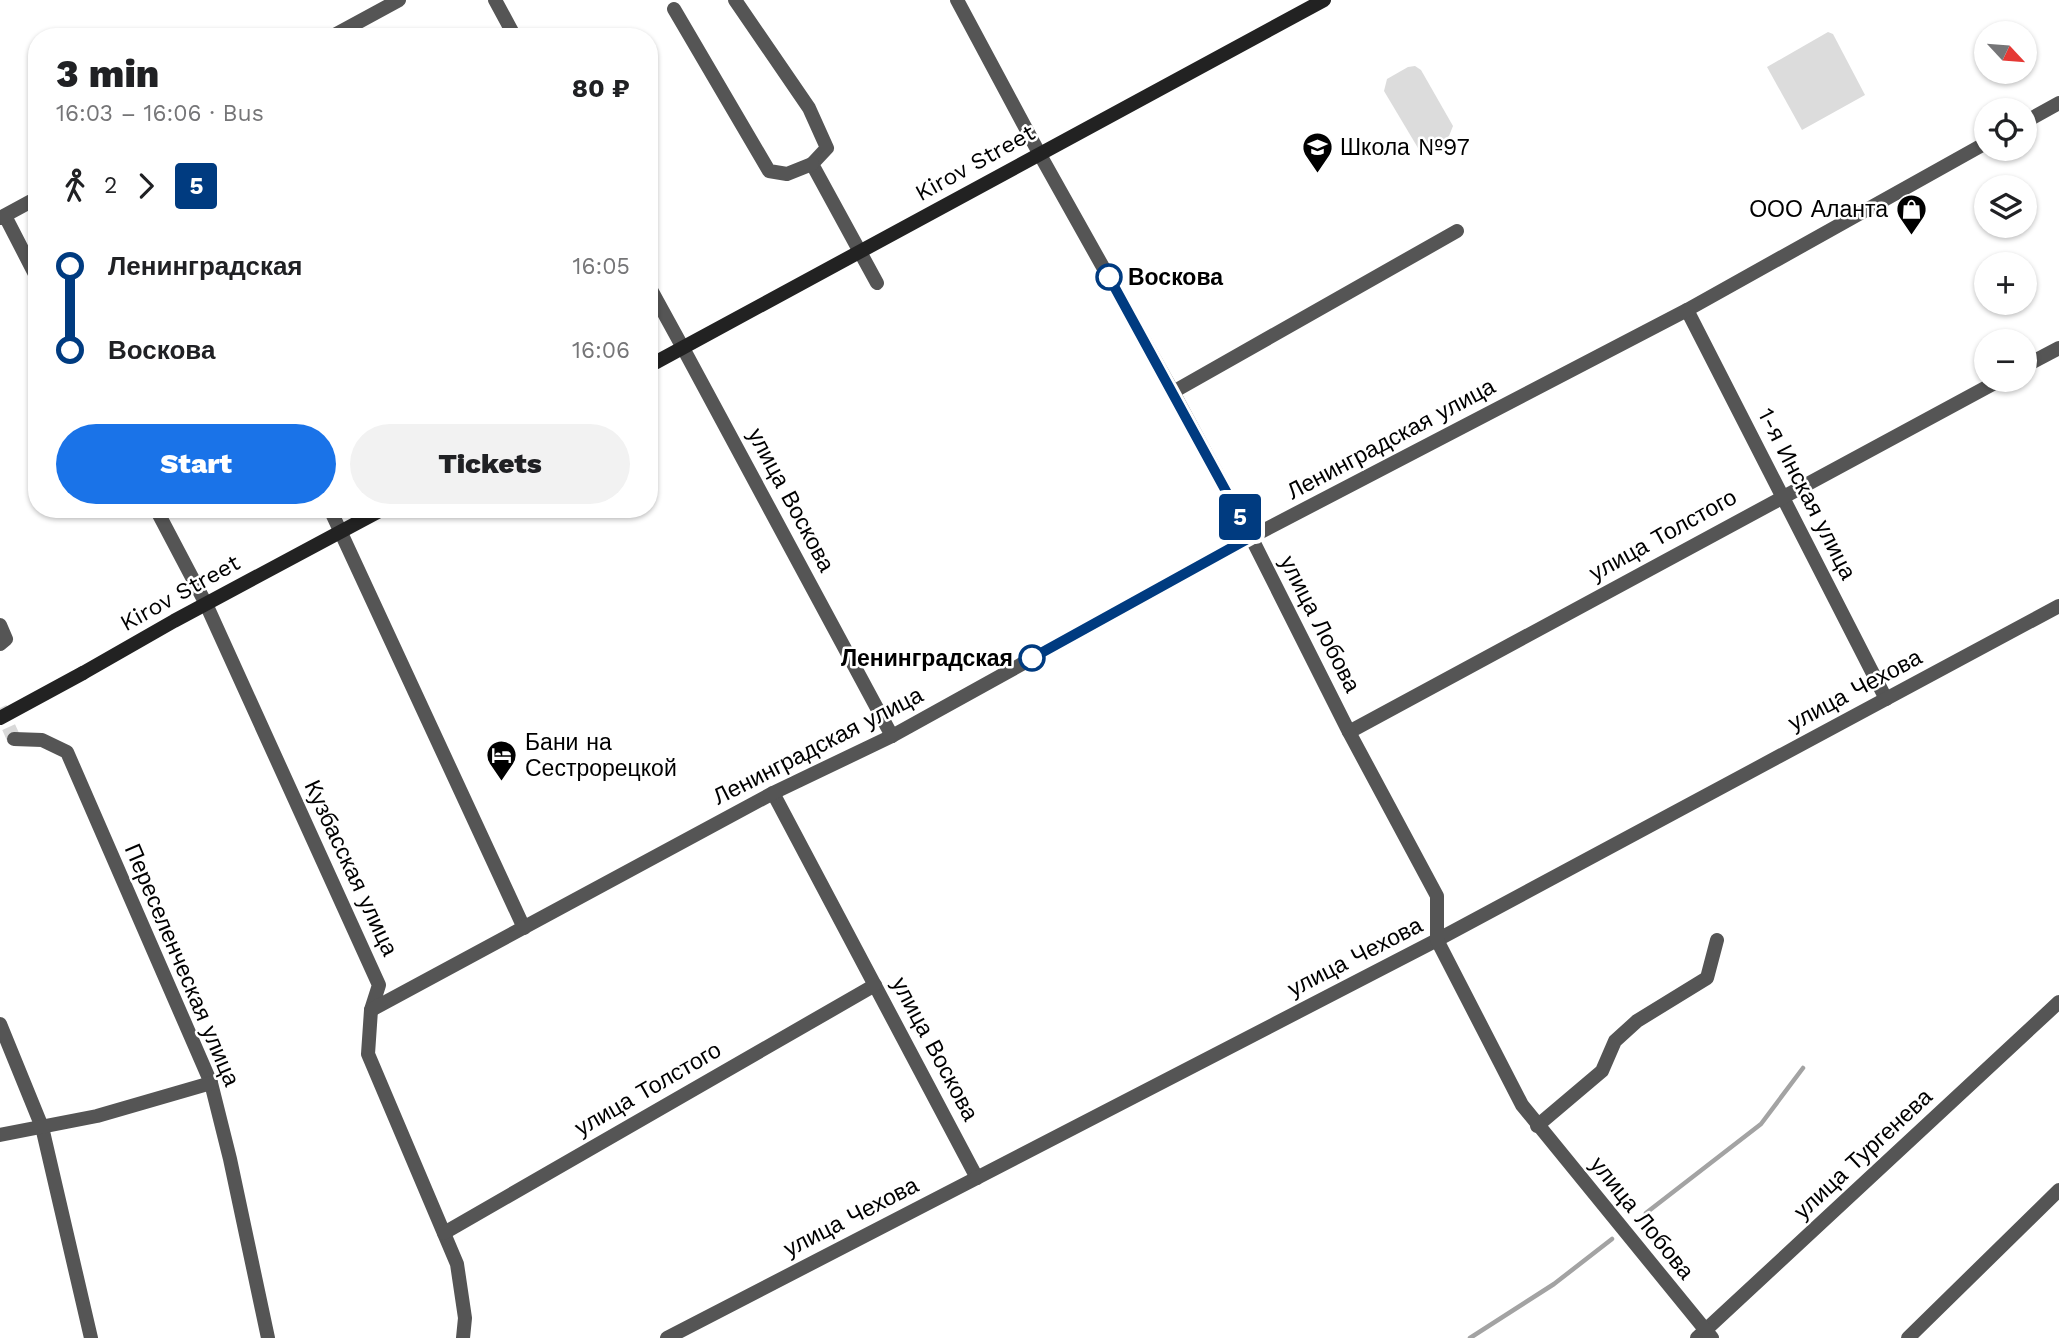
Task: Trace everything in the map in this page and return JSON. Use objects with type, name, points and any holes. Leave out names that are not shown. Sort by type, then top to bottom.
[{"type":"main road","name":"Kirov Street","points":[[658,361],[1324,0]]},
{"type":"main road","name":"Kirov Street","points":[[0,718],[366,518]]},
{"type":"street","points":[[348,28],[399,0]]},
{"type":"street","points":[[495,0],[509,28]]},
{"type":"street","points":[[674,9],[769,171],[787,174],[812,164],[827,148],[809,108],[735,0]]},
{"type":"street","name":"улица Лобова","points":[[957,0],[1251,537],[1349,732],[1437,897],[1437,940],[1522,1105],[1705,1336]]},
{"type":"street","points":[[2037,115],[2059,103]]},
{"type":"street","name":"Ленинградская улица","points":[[371,1010],[773,793],[891,736],[1251,537],[1687,310],[1974,149]]},
{"type":"street","points":[[812,164],[877,283]]},
{"type":"street","points":[[28,203],[2,217],[28,262]]},
{"type":"street","points":[[1173,392],[1457,231]]},
{"type":"street","name":"улица Воскова","points":[[658,302],[891,736]]},
{"type":"street","name":"1-я Инская улица","points":[[1687,310],[1886,699]]},
{"type":"street","points":[[2037,360],[2059,348]]},
{"type":"street","name":"улица Толстого","points":[[1349,732],[1978,392]]},
{"type":"street","name":"Кузбасская улица","points":[[161,518],[205,604],[379,985],[371,1010],[368,1054],[457,1264],[465,1318],[463,1338]]},
{"type":"street","points":[[335,518],[524,928]]},
{"type":"street","name":"улица Чехова","points":[[667,1338],[1437,940],[2059,606]]},
{"type":"street","points":[[0,625],[6,639],[0,644]]},
{"type":"street","name":"Переселенческая улица","points":[[14,739],[42,740],[67,752],[211,1083],[230,1158],[268,1338]]},
{"type":"street","name":"улица Воскова","points":[[773,793],[978,1178]]},
{"type":"street","points":[[1537,1126],[1602,1071],[1615,1041],[1637,1021],[1707,978],[1717,940]]},
{"type":"street","name":"улица Толстого","points":[[444,1233],[875,985]]},
{"type":"street","name":"улица Тургенева","points":[[1705,1336],[2059,1002]]},
{"type":"street","points":[[0,1024],[42,1127],[91,1338]]},
{"type":"street","points":[[0,1135],[97,1116],[211,1083]]},
{"type":"street","points":[[1908,1338],[2059,1190]]},
{"type":"shaded area","points":[[1828,32],[1833,34],[1865,95],[1802,130],[1767,67]]},
{"type":"shaded area","points":[[1415,66],[1421,70],[1453,126],[1449,136],[1429,152],[1418,148],[1384,91],[1387,79]]},
{"type":"waterway","points":[[1646,1213],[1761,1124],[1803,1068]]},
{"type":"waterway","points":[[1470,1338],[1554,1284],[1612,1239]]},
{"type":"tunnel","points":[[0,708],[14,739]]},
{"type":"bus line","name":"5","points":[[1032,658],[1251,537],[1109,277]]},
{"type":"place","name":"Школа №97","points":[[1317,174]]},
{"type":"place","name":"ООО Аланта","points":[[1911,236]]},
{"type":"place","name":"Воскова","points":[[1109,277]]},
{"type":"place","name":"Ленинградская","points":[[1032,658]]},
{"type":"place","name":"Бани на Сестрорецкой","points":[[502,782]]}]
